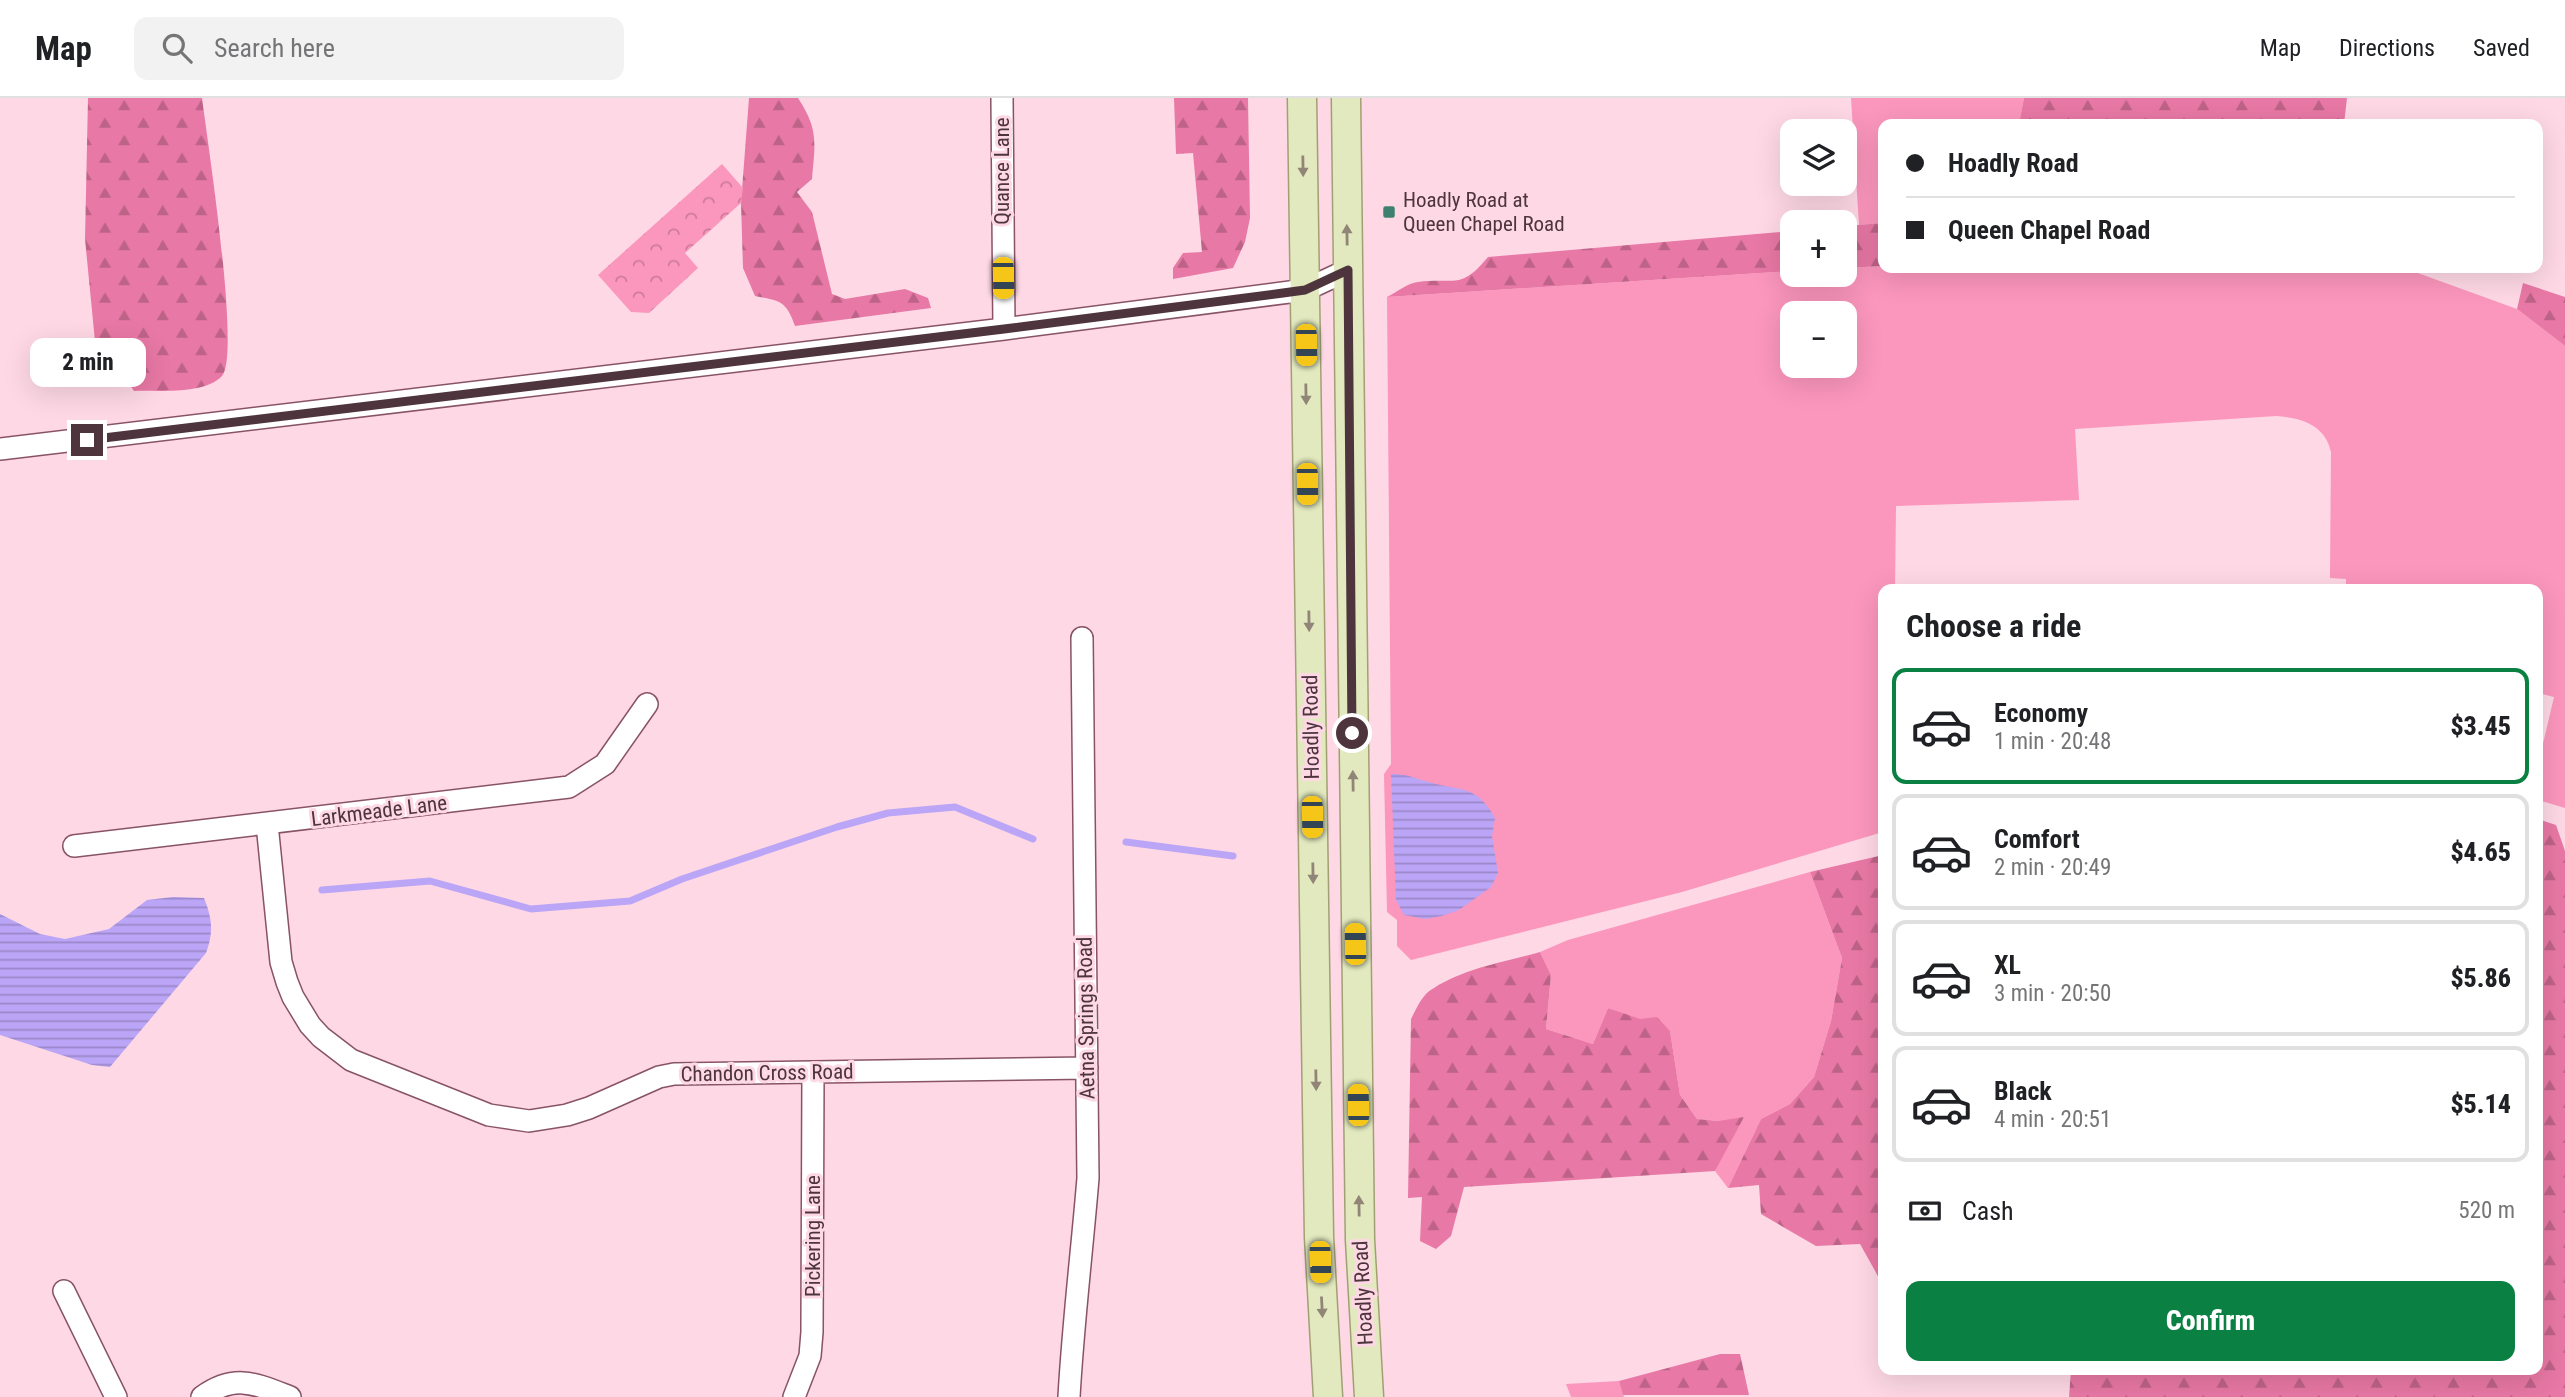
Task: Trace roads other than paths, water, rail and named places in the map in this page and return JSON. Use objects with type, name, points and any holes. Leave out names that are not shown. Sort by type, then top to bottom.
[{"type":"main road","name":"Hoadly Road","points":[[1302,98],[1318,1237],[1328,1397]]},
{"type":"main road","name":"Hoadly Road","points":[[1346,98],[1360,1240],[1369,1397]]},
{"type":"street","name":"Quance Lane","points":[[1002,98],[1004,329]]},
{"type":"street","points":[[0,449],[1004,329],[1305,290],[1348,270]]},
{"type":"street","name":"Aetna Springs Road","points":[[1069,1397],[1074,1312],[1082,1259],[1088,1178],[1082,638]]},
{"type":"street","name":"Larkmeade Lane","points":[[74,846],[569,788],[605,764],[647,704]]},
{"type":"street","name":"Chandon Cross Road","points":[[267,824],[281,962],[293,997],[310,1025],[351,1060],[489,1115],[529,1121],[549,1119],[578,1112],[667,1075],[1087,1068]]},
{"type":"street","name":"Pickering Lane","points":[[794,1397],[810,1356],[812,1332],[813,1072]]},
{"type":"street","points":[[64,1291],[116,1397]]},
{"type":"street","points":[[202,1397],[215,1388],[235,1382],[253,1383],[290,1397]]},
{"type":"waterway","points":[[322,890],[430,881],[531,909],[630,901],[682,879],[837,827],[888,813],[955,807],[1033,839]]},
{"type":"waterway","points":[[1126,842],[1233,856]]},
{"type":"place","name":"Hoadly Road at Queen Chapel Road","points":[[1389,212]]}]
